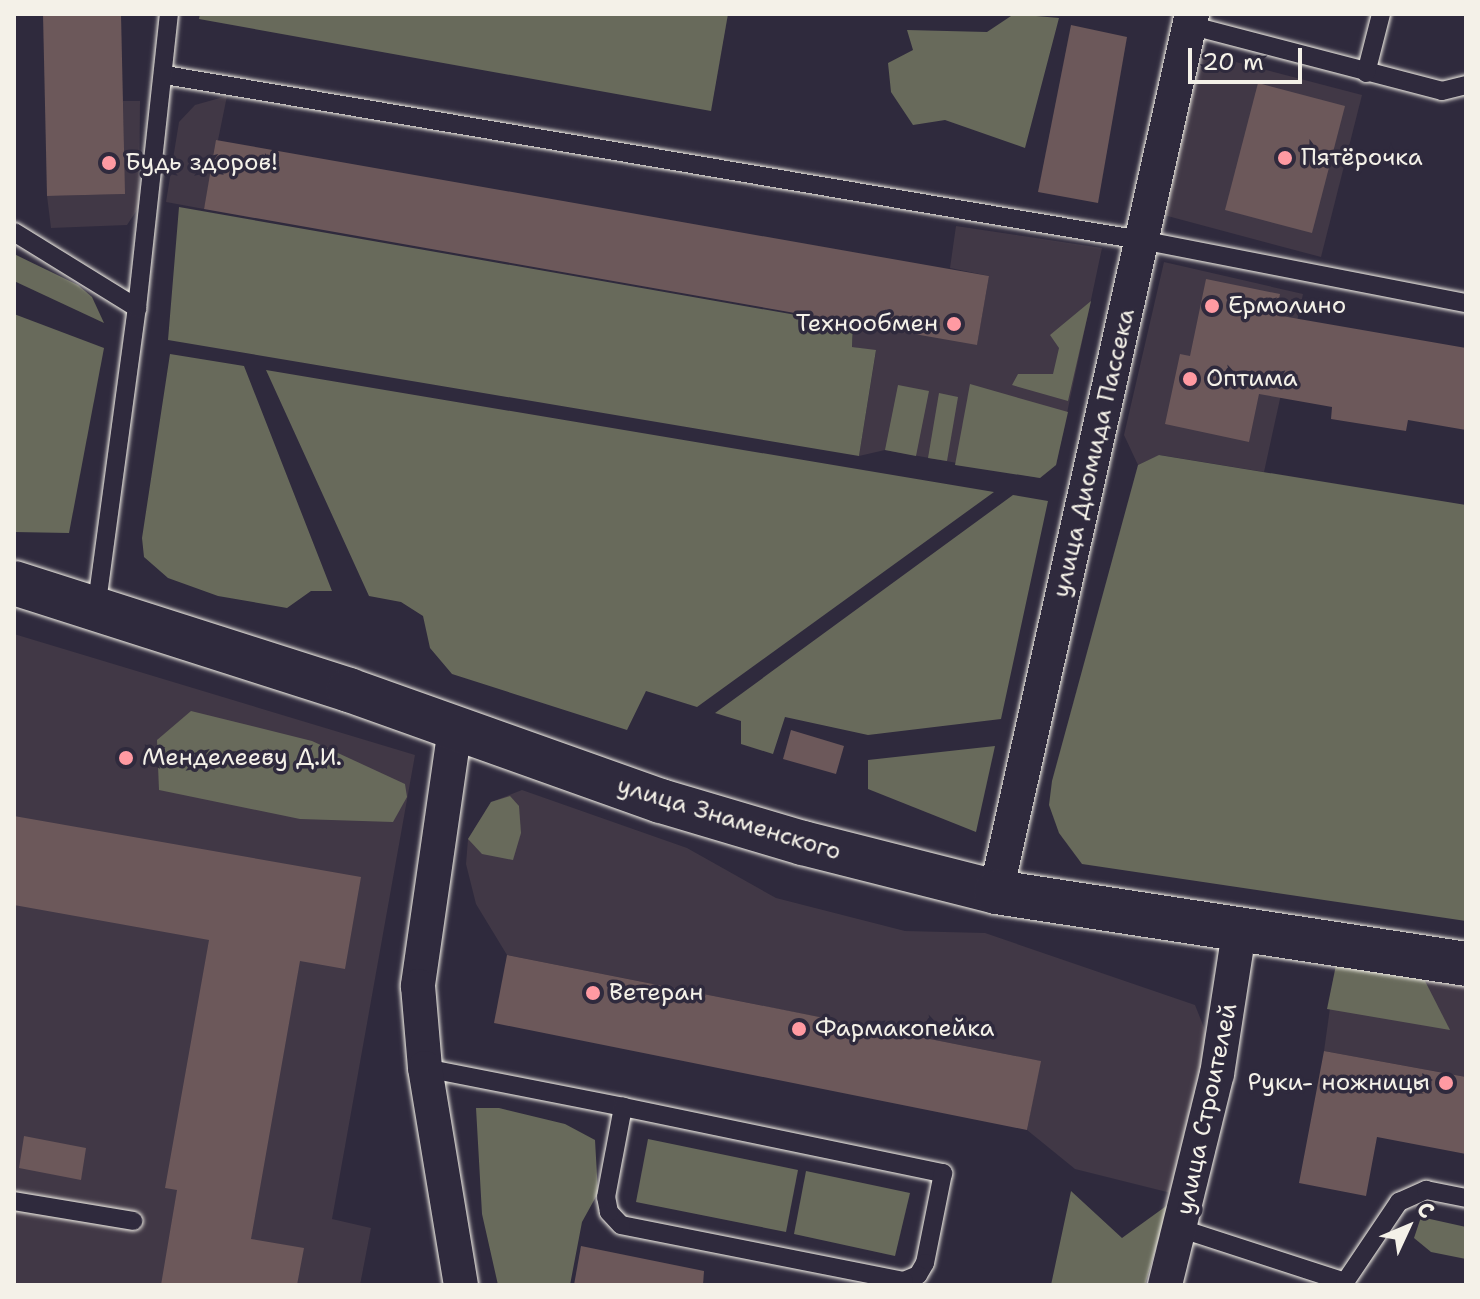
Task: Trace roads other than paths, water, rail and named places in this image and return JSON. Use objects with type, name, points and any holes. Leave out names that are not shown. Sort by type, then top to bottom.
[{"type":"main road","name":"улица Знаменского","points":[[14,583],[455,728],[661,801],[996,892],[1239,932],[1466,964]]},
{"type":"street","name":"улица Диомида Пассека","points":[[996,892],[1190,19]]},
{"type":"street","points":[[455,728],[418,986],[425,1068],[458,1240],[461,1285]]},
{"type":"street","name":"улица Строителей","points":[[1165,1285],[1182,1229],[1228,1021],[1239,932]]},
{"type":"lane","points":[[96,610],[137,308],[165,75],[169,14]]},
{"type":"lane","points":[[1366,73],[1381,14]]},
{"type":"lane","points":[[1190,19],[1366,73],[1442,91],[1466,85]]},
{"type":"lane","points":[[165,75],[1141,240],[1466,303]]},
{"type":"lane","points":[[14,232],[137,308]]},
{"type":"lane","points":[[425,1068],[623,1107],[943,1173],[925,1263],[918,1275],[904,1281],[621,1225],[609,1212],[606,1197],[623,1107]]},
{"type":"lane","points":[[1182,1229],[1346,1283],[1399,1202],[1426,1190],[1466,1198]]},
{"type":"lane","points":[[14,1201],[133,1221]]},
{"type":"place","name":"Пятёрочка","points":[[1285,158]]},
{"type":"place","name":"Будь здоров!","points":[[109,163]]},
{"type":"place","name":"Ермолино","points":[[1212,306]]},
{"type":"place","name":"Технообмен","points":[[954,324]]},
{"type":"place","name":"Оптима","points":[[1190,379]]},
{"type":"place","name":"Менделееву Д.И.","points":[[126,758]]},
{"type":"place","name":"Ветеран","points":[[593,993]]},
{"type":"place","name":"Фармакопейка","points":[[799,1029]]},
{"type":"place","name":"Руки- ножницы","points":[[1446,1083]]}]
